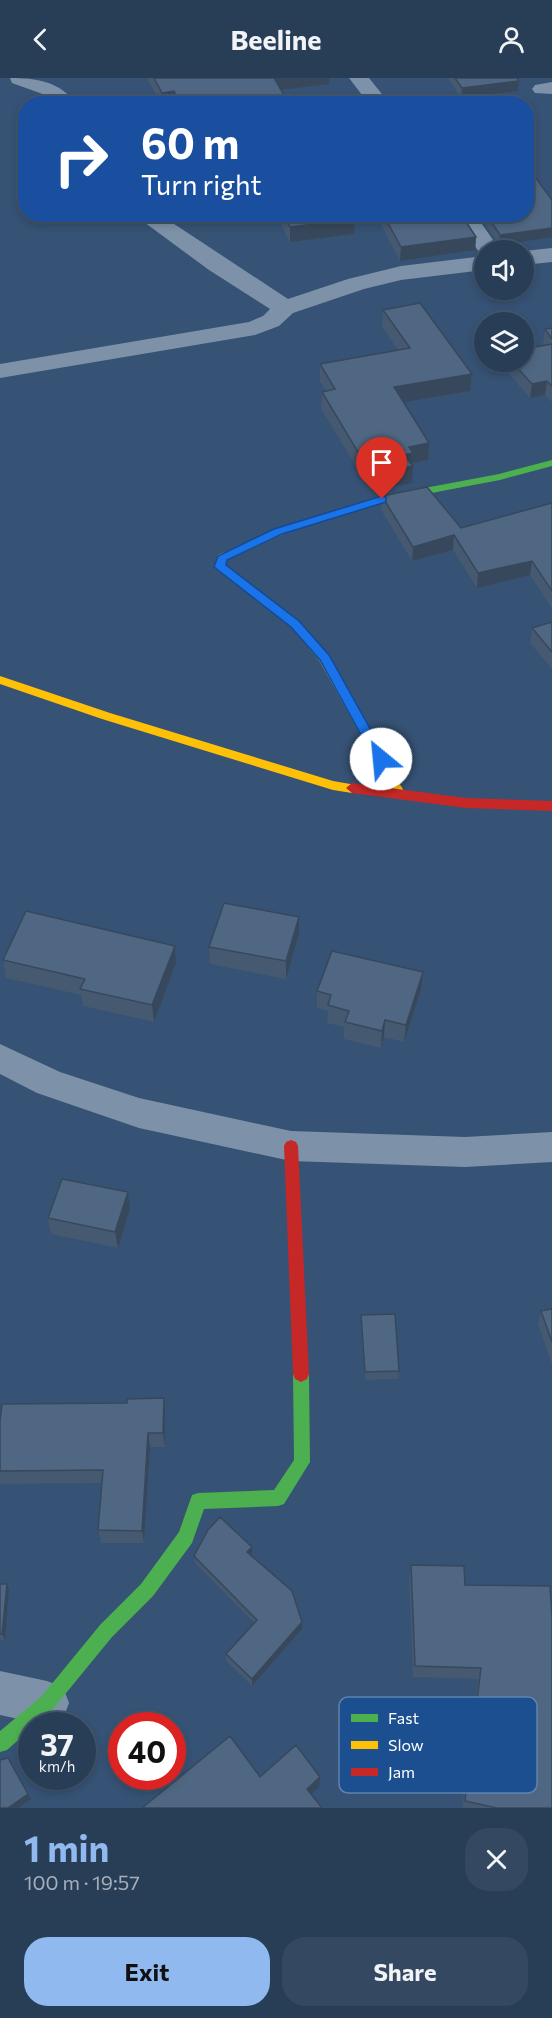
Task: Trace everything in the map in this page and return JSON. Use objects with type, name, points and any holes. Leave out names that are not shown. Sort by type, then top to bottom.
[{"type":"street","points":[[359,78],[374,96]]},
{"type":"street","points":[[15,82],[55,92],[59,96]]},
{"type":"street","points":[[155,222],[285,308]]},
{"type":"street","points":[[470,222],[482,240]]},
{"type":"street","points":[[534,257],[552,255]]},
{"type":"street","points":[[0,371],[255,328],[271,321],[285,308],[334,290],[401,273],[474,264]]},
{"type":"street","points":[[400,795],[324,657],[295,624],[227,574],[220,567],[222,558],[278,531],[382,499],[500,477],[552,463]]},
{"type":"street","points":[[0,680],[273,768],[333,785],[466,803],[552,806]]},
{"type":"street","points":[[0,1058],[49,1083],[139,1113],[291,1146],[465,1152],[552,1147]]},
{"type":"street","points":[[0,1743],[47,1703],[106,1631],[147,1590],[186,1538],[198,1501],[278,1498],[302,1462],[291,1146]]},
{"type":"street","points":[[0,1694],[47,1703]]},
{"type":"building","points":[[154,78],[274,78],[284,96],[177,96],[174,91],[162,93]]},
{"type":"building","points":[[455,78],[517,78],[519,81],[462,88]]},
{"type":"building","points":[[534,176],[552,200],[552,228],[500,235],[491,222],[534,222]]},
{"type":"building","points":[[288,222],[331,222],[290,227]]},
{"type":"building","points":[[387,222],[466,222],[476,237],[401,247]]},
{"type":"building","points":[[420,303],[472,374],[394,387],[429,443],[409,447],[413,453],[404,455],[413,466],[371,474],[322,392],[335,389],[320,364],[410,348],[383,310]]},
{"type":"building","points":[[552,328],[552,339],[545,329]]},
{"type":"building","points":[[552,344],[552,386],[547,381],[532,384],[521,372],[534,372],[534,347]]},
{"type":"building","points":[[427,487],[461,528],[552,503],[552,591],[532,561],[478,573],[454,535],[413,547],[382,496]]},
{"type":"building","points":[[552,622],[552,652],[532,628]]},
{"type":"building","points":[[224,903],[299,917],[286,961],[209,947]]},
{"type":"building","points":[[26,911],[175,946],[152,1005],[80,989],[85,979],[3,960]]},
{"type":"building","points":[[332,951],[423,972],[406,1025],[385,1020],[382,1031],[345,1022],[349,1011],[328,1005],[331,995],[317,991]]},
{"type":"building","points":[[62,1179],[128,1192],[115,1232],[48,1218]]},
{"type":"building","points":[[552,1309],[552,1342],[541,1311]]},
{"type":"building","points":[[395,1314],[399,1371],[365,1372],[361,1315]]},
{"type":"building","points":[[164,1398],[163,1433],[148,1433],[142,1531],[98,1530],[103,1470],[0,1471],[2,1404],[127,1403],[127,1399]]},
{"type":"building","points":[[220,1517],[252,1547],[247,1552],[292,1591],[302,1622],[252,1679],[226,1654],[257,1620],[194,1556],[208,1530]]},
{"type":"building","points":[[411,1565],[464,1566],[465,1585],[550,1586],[552,1808],[497,1808],[465,1801],[466,1793],[537,1793],[537,1697],[478,1697],[481,1668],[415,1666]]},
{"type":"building","points":[[0,1584],[7,1584],[2,1634],[0,1634]]},
{"type":"building","points":[[230,1736],[260,1777],[296,1745],[320,1777],[307,1789],[322,1808],[142,1808],[164,1790],[186,1790],[186,1772]]},
{"type":"building","points":[[8,1758],[18,1776],[18,1790],[26,1790],[28,1794],[8,1808],[0,1808],[0,1760]]},
{"type":"traffic: fast","points":[[286,529],[382,499],[500,477],[552,463]]},
{"type":"traffic: fast","points":[[0,1743],[47,1703],[106,1631],[147,1590],[186,1537],[198,1501],[278,1498],[302,1462],[301,1374]]},
{"type":"traffic: slow","points":[[286,529],[222,558],[220,567],[295,624],[324,658],[400,795]]},
{"type":"traffic: slow","points":[[0,680],[106,716],[333,785],[352,788]]},
{"type":"traffic: jam","points":[[352,788],[466,803],[552,806]]},
{"type":"traffic: jam","points":[[291,1146],[301,1374]]},
{"type":"route","points":[[381,759],[324,657],[295,624],[220,567],[222,558],[278,531],[382,499]]}]
